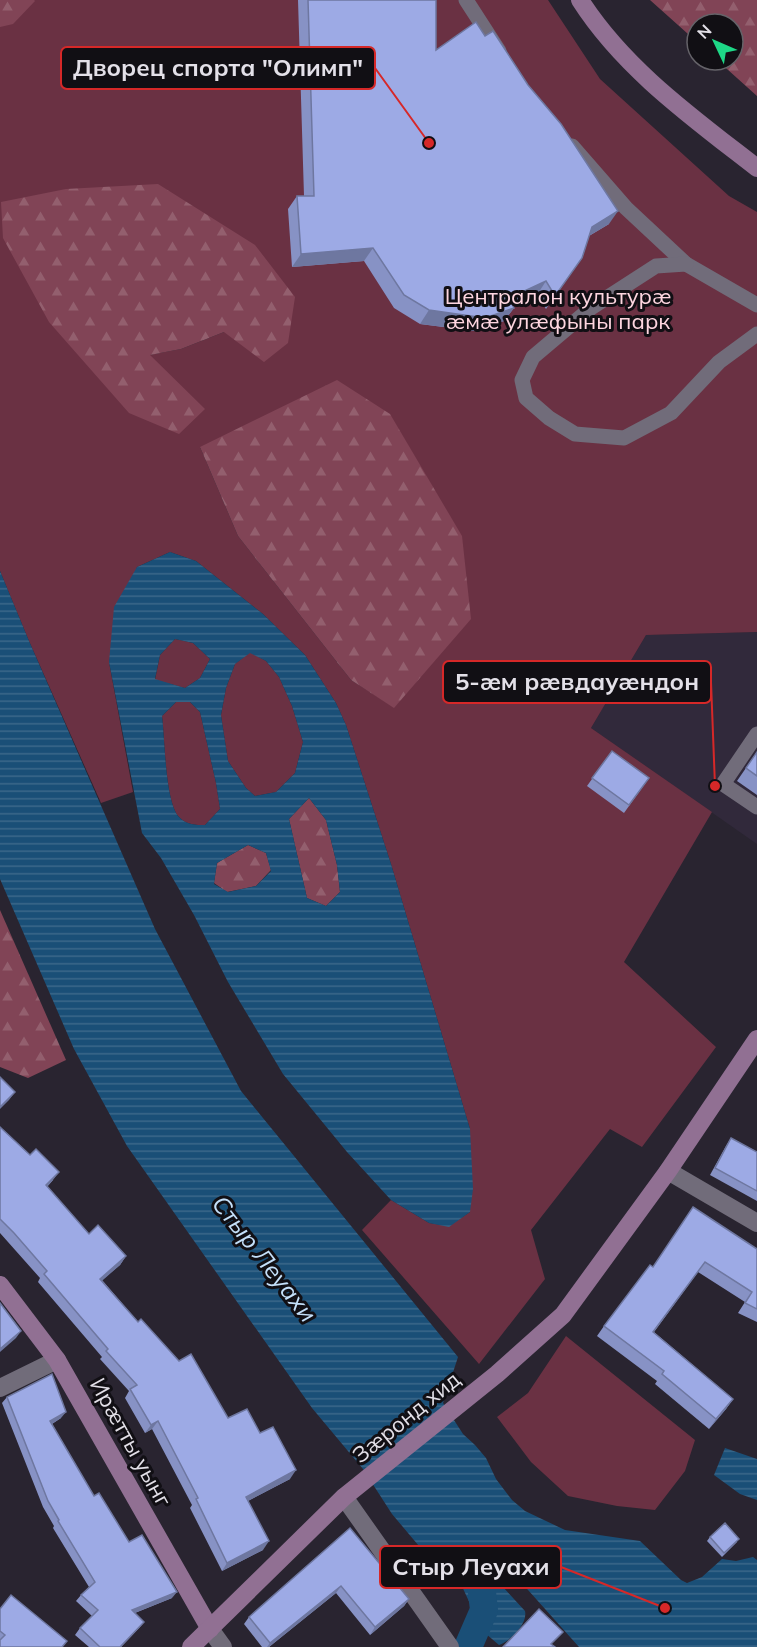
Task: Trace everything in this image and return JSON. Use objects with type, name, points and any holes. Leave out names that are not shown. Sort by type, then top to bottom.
[{"type":"street","points":[[580,0],[592,18],[633,66],[696,121],[757,168]]},
{"type":"street","name":"Зæронд хид","points":[[191,1647],[344,1497],[497,1374],[563,1315],[668,1171],[757,1039]]},
{"type":"street","points":[[668,1171],[757,1223]]},
{"type":"street","name":"Ирæтты уынг","points":[[0,1285],[57,1360],[210,1629]]},
{"type":"street","points":[[0,1388],[57,1360]]},
{"type":"street","points":[[344,1497],[450,1647]]},
{"type":"street","points":[[210,1629],[223,1647]]},
{"type":"lane","points":[[466,0],[508,65]]},
{"type":"lane","points":[[565,137],[626,208],[686,264],[757,305]]},
{"type":"lane","points":[[686,264],[656,266],[591,308],[533,357],[522,380],[526,398],[549,418],[574,434],[624,438],[671,412],[719,362],[757,334]]},
{"type":"lane","points":[[757,734],[723,784],[757,807]]},
{"type":"shaded area","points":[[757,632],[757,844],[591,728],[646,635]]},
{"type":"green space","name":"Централон культурæ æмæ улæфыны парк","points":[[0,0],[548,0],[600,79],[729,196],[757,212],[757,632],[646,635],[591,728],[712,812],[624,962],[716,1047],[642,1147],[610,1129],[531,1230],[545,1279],[479,1364],[362,1230],[391,1200],[429,1223],[449,1226],[470,1212],[470,1129],[391,864],[346,725],[336,703],[305,655],[263,614],[196,561],[170,552],[137,567],[109,662],[133,792],[101,803],[0,571]],"holes":[[[295,297],[224,332],[181,349],[149,355]],[[200,447],[431,664],[394,707],[351,680],[238,536]]]},
{"type":"green space","points":[[0,0],[35,1],[13,24],[0,27]]},
{"type":"green space","points":[[650,0],[757,0],[757,96],[730,72],[745,72],[745,12],[685,12],[685,31]]},
{"type":"green space","points":[[158,184],[255,245],[295,297],[288,343],[264,362],[224,332],[181,349],[150,355],[205,409],[179,434],[129,413],[49,322],[3,238],[1,202],[66,189]]},
{"type":"green space","points":[[337,380],[390,414],[462,536],[471,619],[394,708],[351,680],[238,536],[200,447]]},
{"type":"green space","points":[[175,639],[193,643],[210,659],[200,678],[185,688],[155,680],[160,655]]},
{"type":"green space","points":[[250,652],[266,661],[279,677],[292,706],[303,742],[295,773],[276,792],[255,796],[246,788],[228,761],[221,715],[226,688],[235,664]]},
{"type":"green space","points":[[176,702],[190,702],[200,712],[220,809],[205,825],[191,824],[182,820],[174,809],[171,798],[166,770],[162,716]]},
{"type":"green space","points":[[309,798],[326,820],[337,865],[340,892],[326,906],[307,898],[289,819]]},
{"type":"green space","points":[[248,845],[266,853],[271,870],[256,886],[227,892],[214,883],[217,863]]},
{"type":"green space","points":[[0,910],[66,1060],[28,1078],[0,1067]]},
{"type":"green space","points":[[566,1336],[695,1440],[685,1471],[655,1510],[617,1506],[568,1496],[531,1462],[497,1417],[528,1393]]},
{"type":"water","points":[[170,552],[196,561],[263,614],[305,655],[336,703],[346,725],[391,864],[470,1129],[473,1189],[470,1212],[449,1227],[429,1223],[391,1200],[347,1152],[283,1074],[228,982],[194,915],[161,858],[142,833],[109,662],[114,607],[137,567]],"holes":[[[175,639],[193,643],[210,659],[200,678],[185,688],[155,679],[160,655]],[[250,653],[266,661],[279,677],[292,706],[303,742],[295,773],[276,792],[255,796],[246,788],[228,761],[221,715],[226,688],[235,664]],[[176,702],[190,702],[200,712],[220,809],[205,825],[185,822],[174,809],[166,770],[162,716]],[[309,798],[326,820],[337,865],[340,892],[326,906],[307,898],[289,819]],[[248,845],[266,853],[271,871],[256,886],[228,892],[214,884],[217,863]]]},
{"type":"water","name":"Стыр Леуахи","points":[[0,571],[155,929],[241,1091],[458,1357],[443,1403],[463,1434],[486,1458],[496,1479],[512,1500],[525,1511],[565,1530],[640,1541],[687,1583],[702,1577],[722,1559],[736,1561],[753,1557],[757,1560],[757,1647],[579,1647],[520,1581],[511,1578],[503,1583],[503,1587],[525,1611],[525,1616],[517,1631],[499,1645],[485,1633],[460,1582],[424,1552],[392,1514],[363,1469],[312,1408],[127,1146],[74,1049],[0,879]]},
{"type":"water","points":[[725,1448],[757,1459],[757,1500],[740,1494],[714,1475]]},
{"type":"building","points":[[308,0],[436,0],[436,50],[476,22],[485,36],[493,31],[528,85],[561,124],[618,211],[592,227],[582,258],[555,296],[546,281],[509,298],[514,308],[485,318],[429,310],[404,295],[373,248],[301,254],[297,196],[314,196]]},
{"type":"building","points":[[612,751],[649,778],[629,805],[592,778]]},
{"type":"building","points":[[757,752],[757,776],[746,768]]},
{"type":"building","points":[[0,1077],[15,1092],[0,1107]]},
{"type":"building","points":[[0,1127],[30,1155],[36,1149],[59,1172],[46,1185],[89,1234],[98,1225],[126,1256],[100,1279],[138,1322],[141,1319],[179,1361],[191,1354],[228,1418],[247,1409],[260,1433],[273,1427],[296,1470],[246,1497],[269,1541],[227,1563],[196,1499],[198,1498],[158,1421],[151,1425],[130,1389],[137,1385],[106,1351],[108,1349],[44,1274],[47,1271],[0,1219]]},
{"type":"building","points":[[731,1138],[757,1152],[757,1191],[715,1168]]},
{"type":"building","points":[[693,1207],[757,1249],[757,1309],[745,1303],[752,1292],[705,1262],[653,1332],[733,1399],[716,1419],[662,1374],[664,1371],[604,1326],[650,1265],[653,1267]]},
{"type":"building","points":[[0,1303],[21,1331],[0,1349]]},
{"type":"building","points":[[52,1374],[66,1412],[50,1421],[94,1496],[99,1493],[129,1542],[142,1535],[177,1592],[132,1610],[144,1622],[120,1647],[100,1647],[80,1628],[98,1610],[81,1595],[95,1582],[48,1501],[7,1397]]},
{"type":"building","points":[[725,1523],[739,1539],[724,1553],[710,1537]]},
{"type":"building","points":[[350,1528],[409,1599],[375,1627],[341,1586],[270,1643],[249,1617]]},
{"type":"building","points":[[11,1595],[67,1641],[62,1647],[0,1647],[0,1640],[5,1635],[0,1631],[0,1609]]},
{"type":"building","points":[[539,1609],[563,1632],[551,1644],[555,1647],[503,1647]]},
{"type":"waterway","points":[[468,1647],[484,1610],[481,1584]]},
{"type":"place","name":"Дворец спорта \"Олимп\"","points":[[429,143]]},
{"type":"place","name":"5-æм рӕвдауӕндон","points":[[715,786]]},
{"type":"place","name":"Стыр Леуахи","points":[[665,1608]]}]
